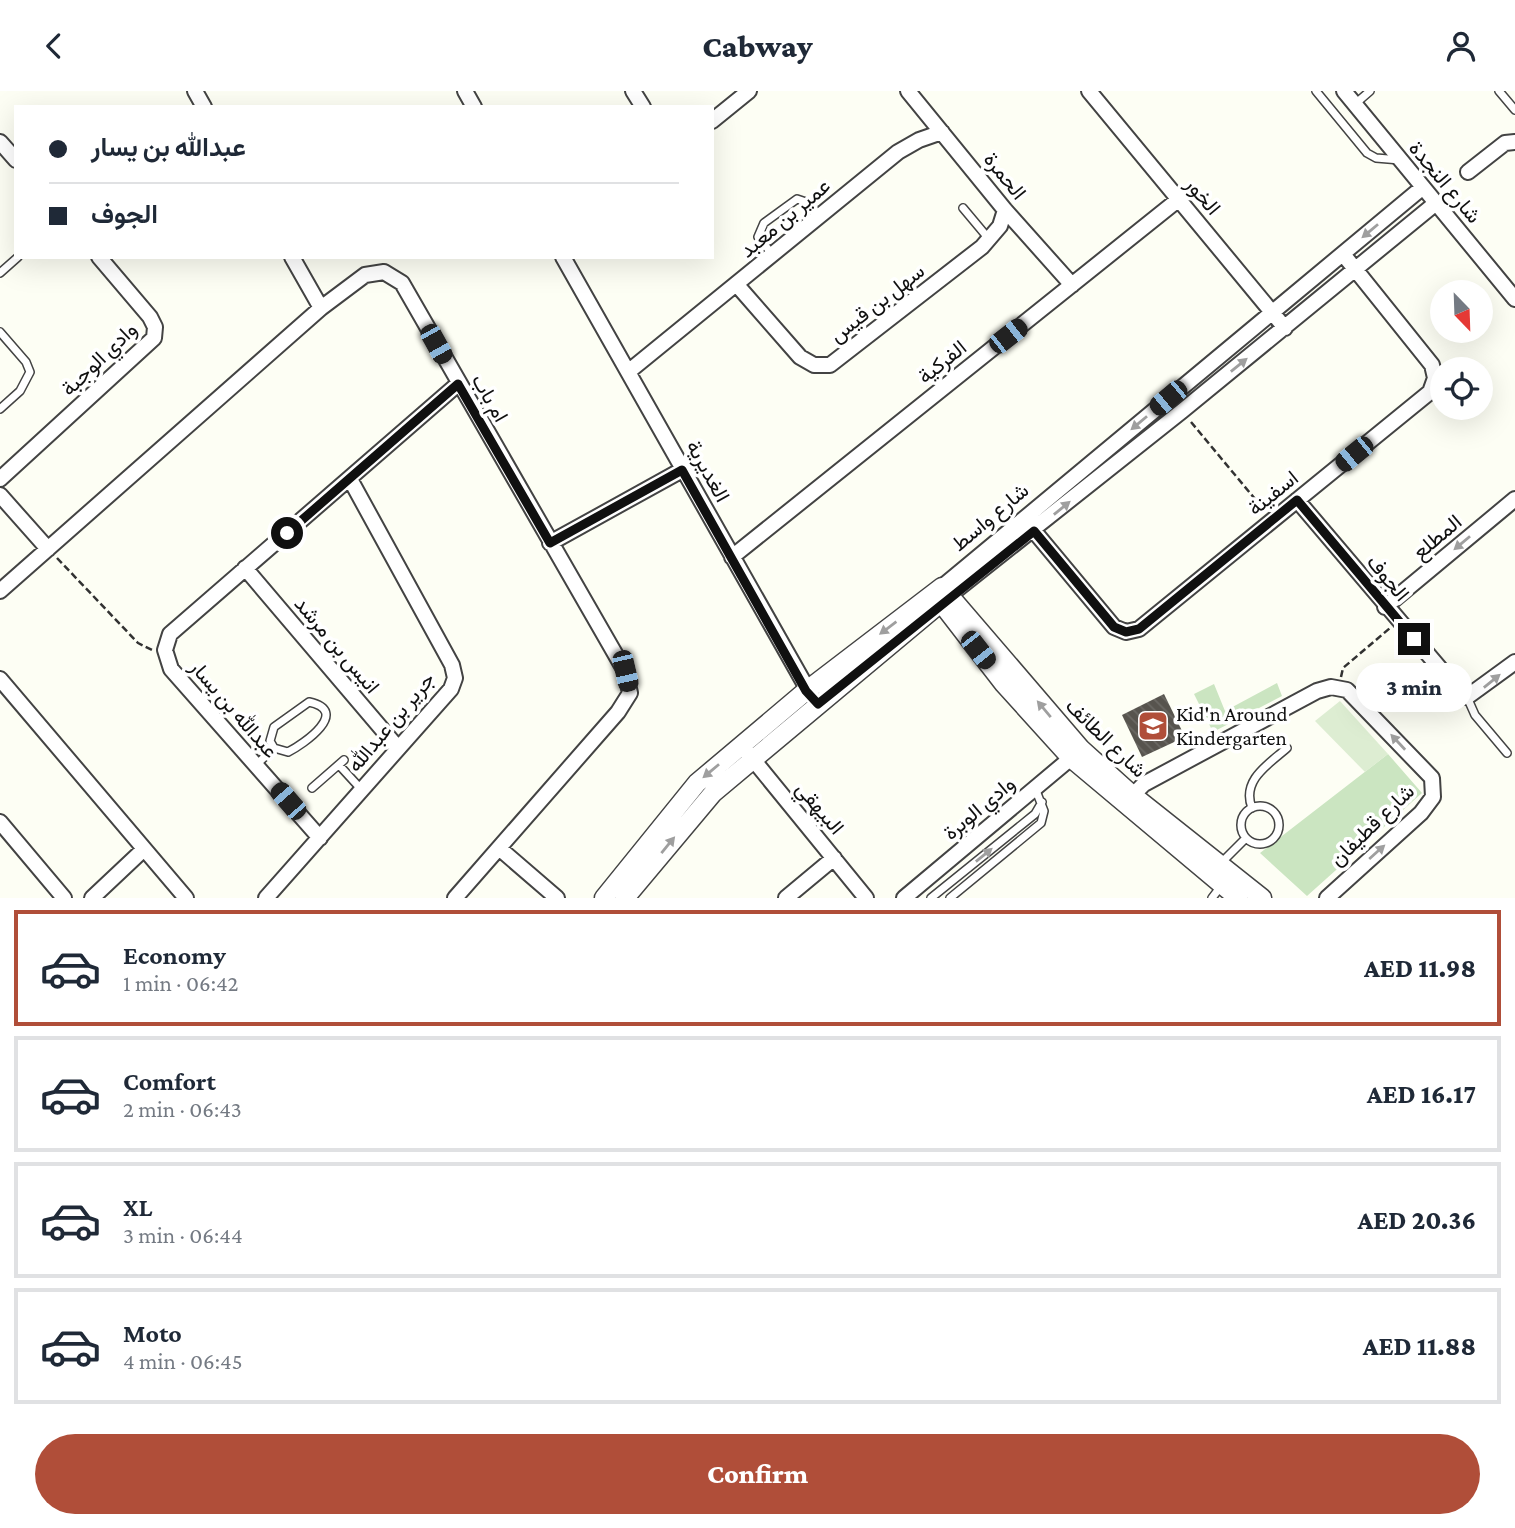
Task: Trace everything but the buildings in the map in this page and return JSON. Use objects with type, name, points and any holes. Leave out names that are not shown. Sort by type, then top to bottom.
[{"type":"street","points":[[714,119],[749,91]]},
{"type":"street","name":"الحمرة","points":[[908,91],[1005,210],[1072,285]]},
{"type":"street","name":"الخور","points":[[1088,91],[1285,328]]},
{"type":"street","name":"شارع النجدة","points":[[1344,91],[1515,299]]},
{"type":"street","name":"عمير بن معبد","points":[[628,372],[898,152],[919,140],[942,132]]},
{"type":"street","points":[[0,142],[14,158]]},
{"type":"street","points":[[1468,172],[1505,143],[1515,142]]},
{"type":"street","name":"شارع واسط","points":[[942,595],[1024,519],[1423,187]]},
{"type":"street","name":"الفركية","points":[[732,557],[1178,199]]},
{"type":"street","name":"شارع واسط","points":[[604,898],[697,783],[747,752],[942,595],[1034,531],[1436,203]]},
{"type":"street","name":"سهل بن قيس","points":[[737,285],[800,357],[814,365],[830,365],[989,240],[1000,226],[1005,210]]},
{"type":"street","name":"اسفينة","points":[[1024,519],[1114,627],[1126,632],[1139,629],[1430,392],[1435,378],[1432,365],[1343,254]]},
{"type":"street","name":"وادي الوجبة","points":[[0,479],[148,347],[154,338],[155,327],[150,317],[101,259]]},
{"type":"street","points":[[293,259],[321,308]]},
{"type":"street","name":"الغديرية","points":[[564,259],[812,697]]},
{"type":"street","name":"ام باب","points":[[0,591],[321,308],[365,275],[384,272],[402,283],[625,671],[630,693],[618,712],[455,898]]},
{"type":"street","name":"عبدالله بن يسار","points":[[320,838],[171,669],[165,650],[170,634],[458,384]]},
{"type":"street","points":[[550,543],[682,470]]},
{"type":"street","name":"جرير بن عبدالله","points":[[266,898],[450,689],[455,678],[452,665],[350,479]]},
{"type":"street","points":[[0,495],[48,549]]},
{"type":"street","name":"المطلع","points":[[1385,607],[1515,499]]},
{"type":"street","name":"الجوف","points":[[1297,500],[1385,607],[1467,697]]},
{"type":"street","name":"انيس بن مرشد","points":[[245,568],[398,748]]},
{"type":"street","name":"شارع الطائف","points":[[942,595],[1076,754],[1128,800],[1217,891],[1238,898]]},
{"type":"street","points":[[1467,697],[1515,662]]},
{"type":"street","points":[[0,679],[186,898]]},
{"type":"street","points":[[1128,800],[1192,757],[1317,691],[1339,688]]},
{"type":"street","name":"شارع قطيفان","points":[[1326,898],[1421,813],[1433,797],[1432,778],[1353,694],[1339,688]]},
{"type":"street","name":"شارع واسط","points":[[625,898],[747,752]]},
{"type":"street","name":"البيهقي","points":[[747,752],[866,898]]},
{"type":"street","name":"وادي الوبرة","points":[[908,897],[1076,754]]},
{"type":"street","name":"شارع الطائف","points":[[1128,800],[1262,898]]},
{"type":"street","points":[[0,822],[64,898]]},
{"type":"street","points":[[499,848],[557,898]]},
{"type":"street","points":[[92,898],[144,850]]},
{"type":"street","points":[[786,898],[834,857]]},
{"type":"lane","points":[[1316,91],[1367,153],[1376,158],[1400,160]]},
{"type":"lane","points":[[1354,104],[1370,91]]},
{"type":"lane","points":[[1499,91],[1515,110]]},
{"type":"lane","points":[[773,255],[758,237],[764,223],[797,199],[809,203],[820,216]]},
{"type":"lane","points":[[963,208],[989,240]]},
{"type":"lane","points":[[0,273],[16,259]]},
{"type":"lane","points":[[0,332],[26,362],[30,372],[20,391],[0,409]]},
{"type":"lane","points":[[1467,697],[1475,715],[1507,753]]},
{"type":"lane","points":[[309,702],[318,704],[324,710],[326,719],[322,727],[294,749],[288,752],[274,748],[270,741],[274,727],[301,705],[309,702]]},
{"type":"lane","points":[[256,765],[274,748]]},
{"type":"lane","points":[[1252,808],[1249,796],[1254,778],[1287,748]]},
{"type":"lane","points":[[312,788],[341,762],[362,790]]},
{"type":"lane","points":[[950,898],[1038,827],[1044,815],[1042,802],[1035,788]]},
{"type":"lane","points":[[931,898],[1035,814],[1042,802]]},
{"type":"lane","points":[[1267,807],[1273,811],[1280,825],[1274,839],[1260,845],[1246,838],[1241,825],[1242,818],[1252,808],[1267,807]]},
{"type":"lane","points":[[1220,865],[1246,838]]},
{"type":"path","points":[[1182,411],[1273,520]]},
{"type":"path","points":[[48,549],[138,643],[147,650],[165,650]]},
{"type":"path","points":[[1339,688],[1343,668],[1398,622]]},
{"type":"green space","points":[[1277,683],[1282,696],[1213,732],[1194,694],[1214,684],[1225,711]]},
{"type":"green space","points":[[1340,701],[1388,754],[1365,772],[1315,721]]},
{"type":"green space","points":[[1388,754],[1422,793],[1307,896],[1260,853]]},
{"type":"place","name":"Kid'n Around Kindergarten","points":[[1153,726]]},
{"type":"route","points":[[287,533],[458,384],[550,543],[682,470],[806,691],[818,704],[950,595],[1034,531],[1114,627],[1126,632],[1139,629],[1297,500],[1414,639]]}]
